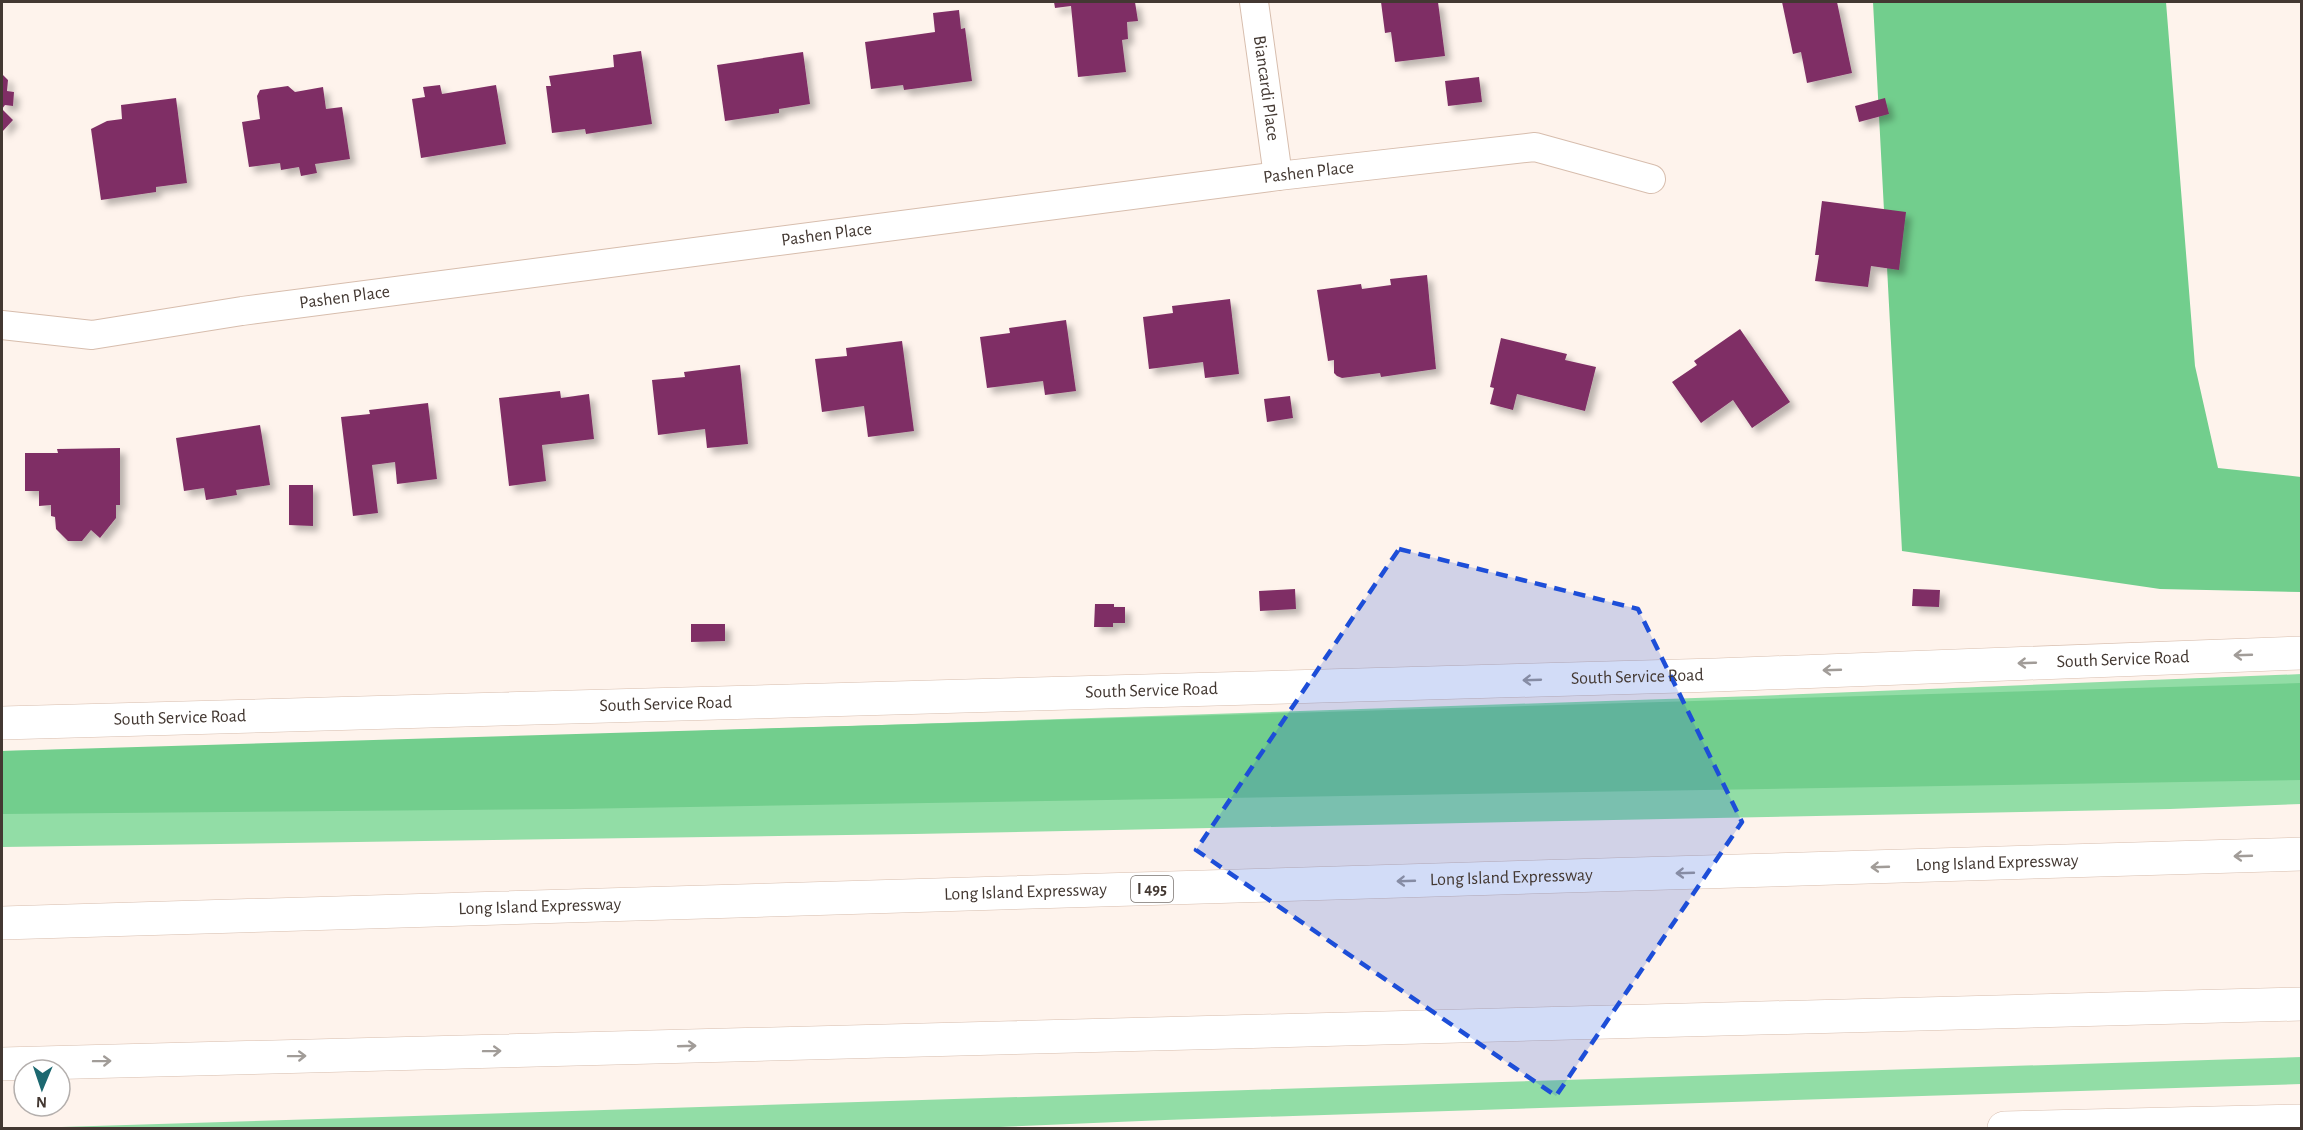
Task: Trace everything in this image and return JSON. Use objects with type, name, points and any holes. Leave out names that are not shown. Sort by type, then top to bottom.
[{"type":"main road","name":"South Service Road","points":[[2,723],[1692,675],[2301,653]]},
{"type":"main road","name":"Long Island Expressway","points":[[2,924],[2301,854]]},
{"type":"main road","points":[[2,1064],[2301,1004]]},
{"type":"main road","points":[[2004,1128],[2301,1121]]},
{"type":"street","name":"Biancardi Place","points":[[1254,2],[1278,176]]},
{"type":"street","name":"Pashen Place","points":[[2,325],[92,335],[242,311],[1278,176],[1535,147],[1651,179]]},
{"type":"highlighted area","points":[[1399,549],[1638,609],[1742,822],[1556,1096],[1196,850]]},
{"type":"green space","points":[[1873,2],[2166,2],[2195,366],[2218,468],[2301,477],[2301,592],[2160,589],[1902,551]]},
{"type":"green space","points":[[2302,674],[2301,804],[2170,809],[914,834],[2,847],[2,751],[275,745],[1755,696]]},
{"type":"green space","points":[[2301,683],[2301,780],[570,809],[2,814],[2,751]]},
{"type":"green space","points":[[2302,1057],[2301,1084],[975,1128],[29,1128]]},
{"type":"building","points":[[1054,2],[1135,2],[1138,21],[1127,22],[1128,39],[1122,40],[1126,72],[1078,77],[1071,6],[1055,8]]},
{"type":"building","points":[[1381,2],[1438,2],[1445,56],[1395,62],[1391,32],[1385,33]]},
{"type":"building","points":[[1782,2],[1837,2],[1852,73],[1807,83],[1801,52],[1793,54]]},
{"type":"building","points":[[959,10],[961,29],[965,28],[972,81],[904,90],[903,85],[871,89],[865,42],[935,32],[933,13]]},
{"type":"building","points":[[641,51],[652,124],[586,134],[585,129],[552,133],[546,86],[551,86],[549,76],[614,67],[613,55]]},
{"type":"building","points":[[803,52],[810,104],[779,109],[779,113],[725,121],[717,65]]},
{"type":"building","points":[[2,74],[8,80],[7,91],[14,92],[13,106],[5,105],[2,109]]},
{"type":"building","points":[[1479,77],[1482,102],[1448,106],[1445,81]]},
{"type":"building","points":[[440,85],[442,94],[496,85],[506,144],[421,158],[412,99],[425,97],[423,87]]},
{"type":"building","points":[[288,86],[295,92],[323,87],[326,109],[342,107],[350,159],[315,164],[317,173],[301,176],[299,167],[281,170],[280,163],[249,167],[242,122],[260,119],[257,96],[260,90]]},
{"type":"building","points":[[176,98],[187,183],[156,187],[156,192],[101,200],[91,129],[107,121],[122,119],[121,105]]},
{"type":"building","points":[[1885,98],[1889,114],[1859,122],[1855,106]]},
{"type":"building","points":[[2,109],[13,120],[2,132]]},
{"type":"building","points":[[1822,201],[1906,212],[1899,270],[1871,266],[1868,287],[1815,281],[1819,255],[1815,255]]},
{"type":"building","points":[[1427,275],[1436,369],[1381,377],[1380,373],[1342,378],[1337,376],[1334,373],[1334,360],[1328,361],[1317,290],[1361,284],[1362,289],[1391,285],[1390,279]]},
{"type":"building","points":[[1230,299],[1239,374],[1205,378],[1203,362],[1149,369],[1143,317],[1173,313],[1172,306]]},
{"type":"building","points":[[1066,320],[1076,391],[1045,395],[1043,381],[987,388],[980,337],[1010,333],[1009,328]]},
{"type":"building","points":[[1740,329],[1790,402],[1752,428],[1733,400],[1701,423],[1672,382],[1697,365],[1694,361]]},
{"type":"building","points":[[1501,338],[1567,354],[1565,360],[1596,367],[1585,411],[1517,394],[1513,410],[1490,404],[1494,388],[1490,387]]},
{"type":"building","points":[[902,341],[914,431],[868,437],[864,406],[822,412],[815,359],[847,356],[846,348]]},
{"type":"building","points":[[740,365],[748,444],[707,448],[705,429],[658,435],[652,380],[685,377],[684,372]]},
{"type":"building","points":[[560,391],[561,398],[589,394],[594,439],[542,445],[546,481],[509,486],[499,398]]},
{"type":"building","points":[[1290,396],[1293,418],[1267,422],[1264,399]]},
{"type":"building","points":[[428,403],[437,479],[397,484],[395,462],[372,465],[378,513],[353,516],[341,417],[370,414],[369,410]]},
{"type":"building","points":[[260,425],[270,485],[236,490],[237,495],[206,500],[204,488],[184,491],[176,438]]},
{"type":"building","points":[[120,448],[120,505],[116,505],[116,518],[100,538],[91,530],[82,541],[68,541],[56,529],[55,517],[51,516],[51,505],[39,506],[39,491],[25,491],[25,453],[58,453],[57,449]]},
{"type":"building","points":[[289,485],[313,485],[313,526],[289,525]]},
{"type":"building","points":[[1295,589],[1296,609],[1260,611],[1259,591]]},
{"type":"building","points":[[1913,589],[1940,590],[1939,607],[1912,606]]},
{"type":"building","points":[[1095,604],[1114,604],[1114,607],[1125,607],[1125,623],[1113,623],[1113,627],[1094,627]]},
{"type":"building","points":[[691,624],[725,624],[725,641],[691,642]]}]
